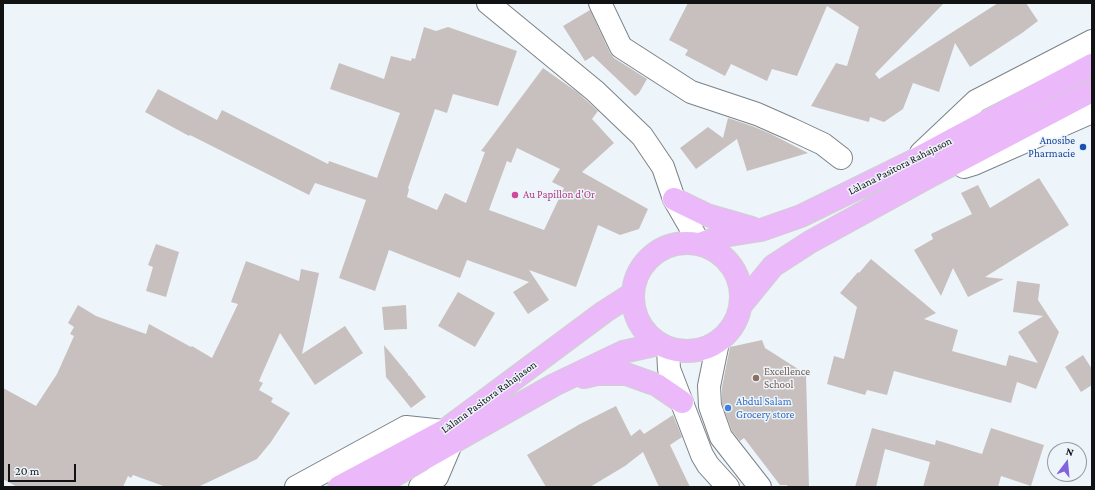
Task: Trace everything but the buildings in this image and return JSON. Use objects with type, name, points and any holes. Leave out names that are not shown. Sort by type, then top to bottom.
[{"type":"main road","name":"Làlana Pasitora Rahajason","points":[[700,244],[723,236],[761,230],[801,216],[911,162],[1092,64]]},
{"type":"main road","name":"Làlana Pasitora Rahajason","points":[[742,304],[773,266],[810,242],[930,176],[1092,91]]},
{"type":"main road","points":[[674,199],[707,215],[761,230]]},
{"type":"main road","points":[[681,242],[700,244],[716,251],[730,262],[742,290],[742,304],[740,313],[731,330],[718,342],[702,349],[685,352],[664,346],[644,331],[634,314],[632,294],[637,275],[647,259],[662,248],[681,242]]},
{"type":"main road","name":"Làlana Pasitora Rahajason","points":[[374,487],[448,437],[604,312],[632,294]]},
{"type":"main road","name":"Làlana Pasitora Rahajason","points":[[339,487],[448,437],[623,352],[664,346]]},
{"type":"main road","points":[[554,385],[597,374],[626,374],[657,385],[682,402]]},
{"type":"street","points":[[488,3],[594,91],[642,136],[663,167],[674,199],[700,244]]},
{"type":"street","points":[[600,3],[621,47],[691,92],[757,114],[823,144],[841,158]]},
{"type":"street","points":[[911,162],[976,101],[1092,41]]},
{"type":"street","points":[[930,176],[974,164],[1092,112]]},
{"type":"street","points":[[718,342],[709,386],[710,406],[721,437],[760,487]]},
{"type":"street","points":[[664,346],[669,369],[702,455],[708,465],[728,487]]},
{"type":"street","points":[[296,487],[406,427],[448,437],[437,477],[420,487]]},
{"type":"place","name":"Anosibe Pharmacie","points":[[1083,147]]},
{"type":"place","name":"Au Papillon d'Or","points":[[515,195]]},
{"type":"place","name":"Excellence School","points":[[756,378]]},
{"type":"place","name":"Abdul Salam Grocery store","points":[[728,408]]}]
